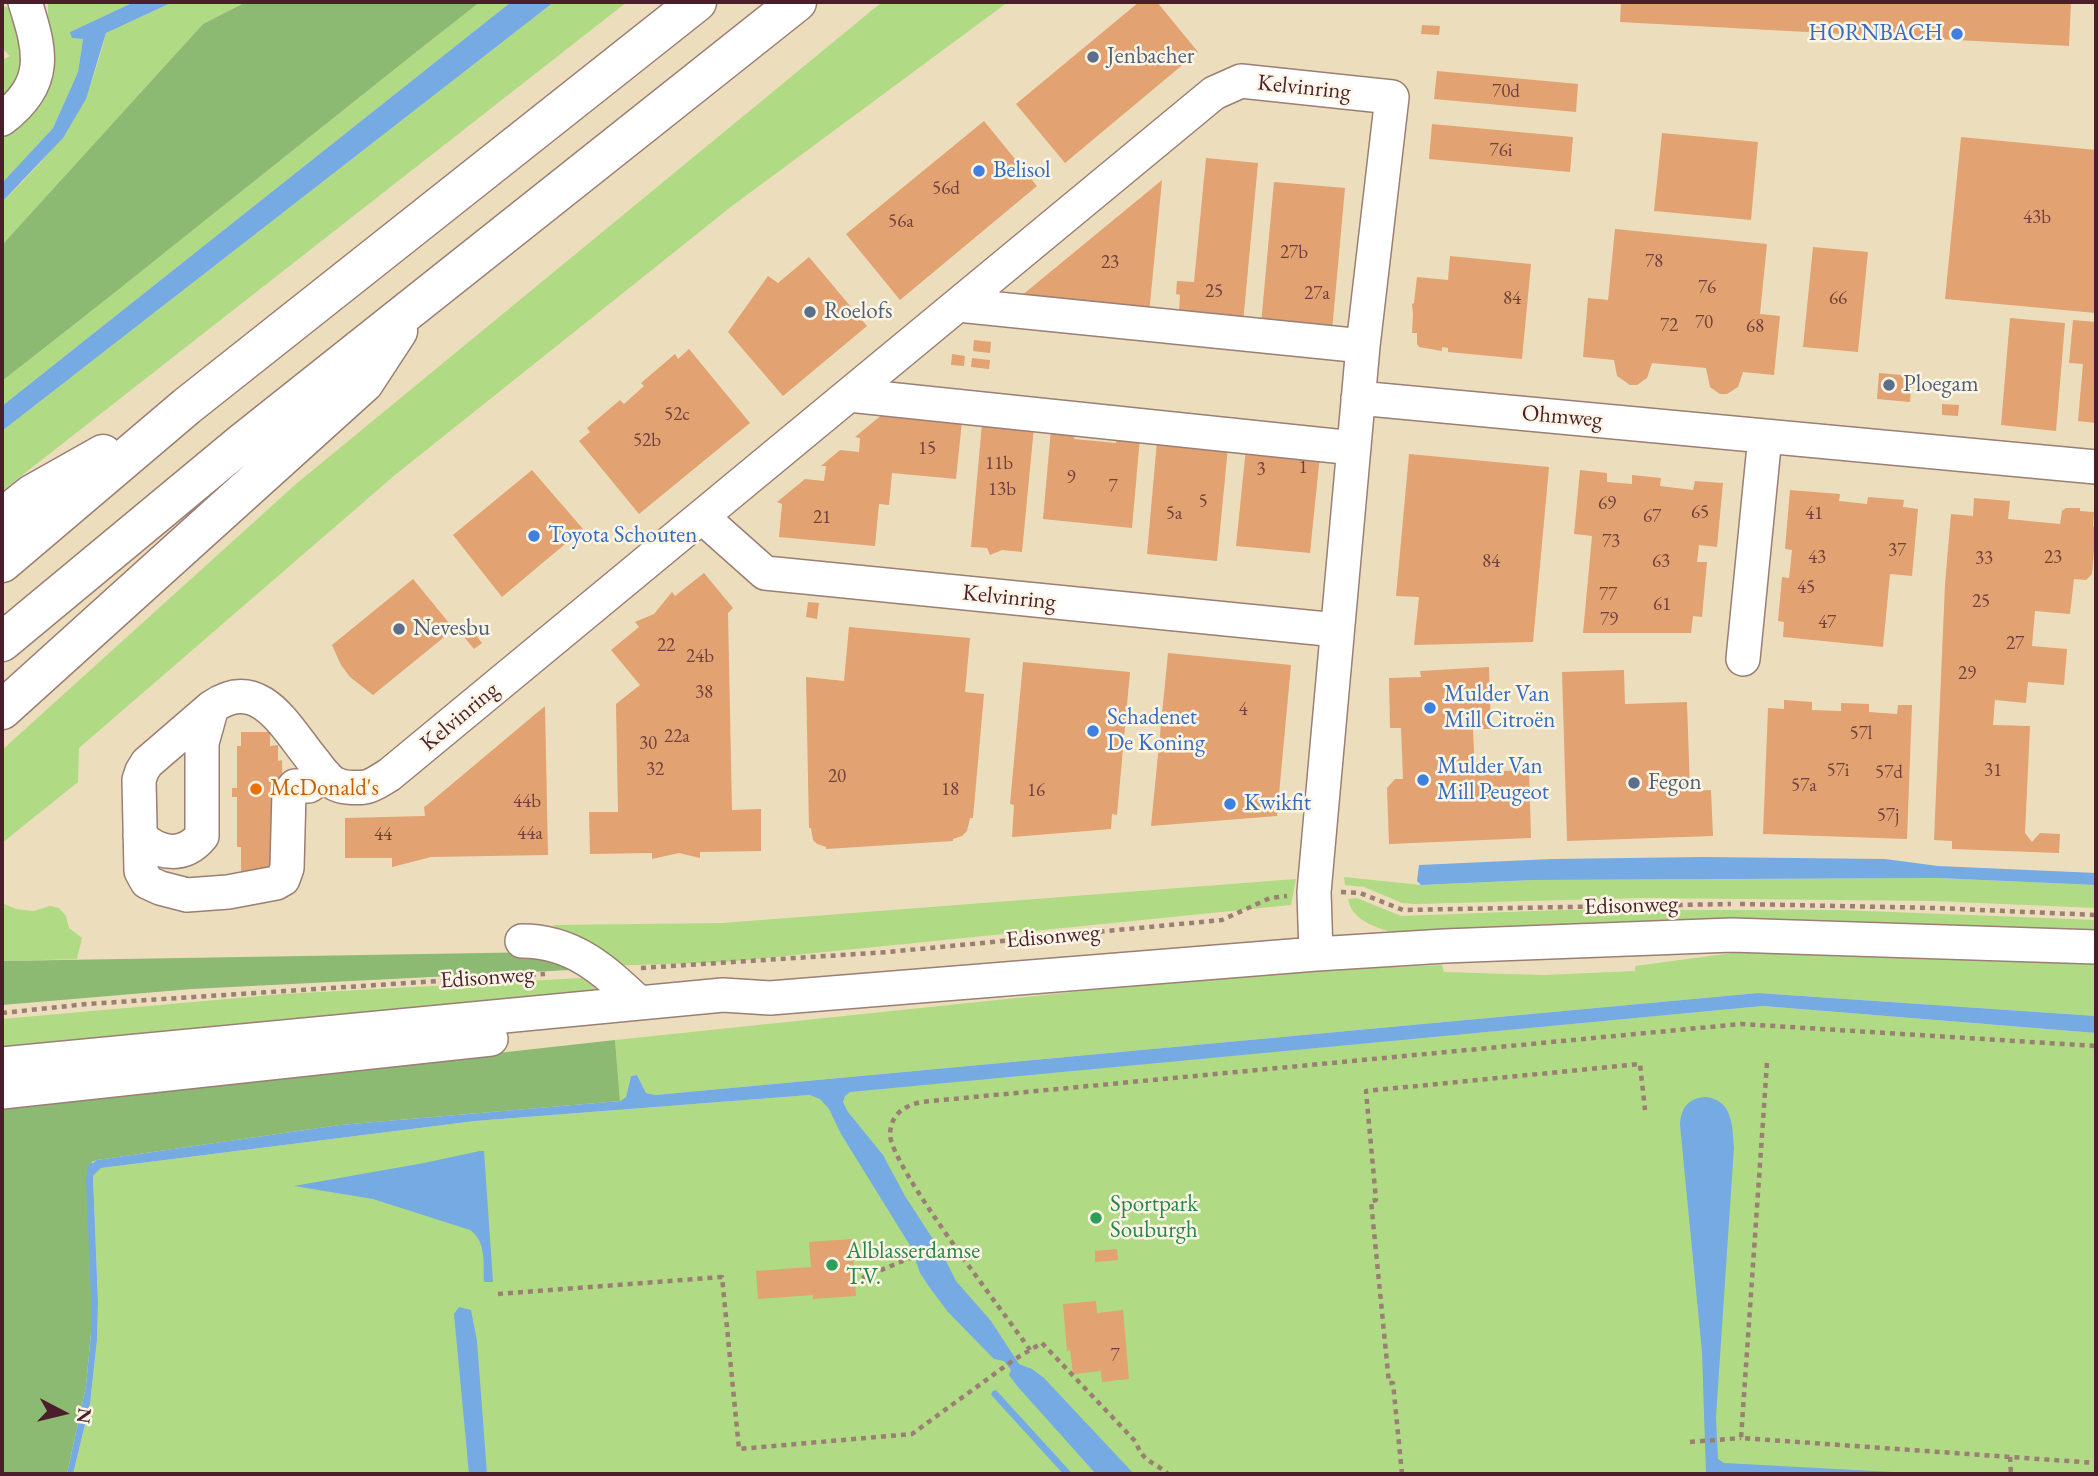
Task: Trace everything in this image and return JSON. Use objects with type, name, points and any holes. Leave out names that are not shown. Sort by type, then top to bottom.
[{"type":"highway","points":[[2,562],[187,406],[697,2]]},
{"type":"highway","points":[[2,642],[222,458],[797,2]]},
{"type":"highway","points":[[2,710],[365,383],[416,303]]},
{"type":"highway","points":[[2,518],[32,494],[187,406]]},
{"type":"street","points":[[2,119],[22,102],[38,64],[38,43],[24,2]]},
{"type":"street","name":"Kelvinring","points":[[212,707],[228,697],[237,696],[246,696],[266,704],[325,775],[339,785],[367,788],[389,775],[1214,93],[1241,81],[1392,97],[1363,346],[1337,630],[1314,892],[1316,954]]},
{"type":"street","points":[[958,305],[1363,346]]},
{"type":"street","points":[[849,395],[1354,448]]},
{"type":"street","name":"Ohmweg","points":[[1358,398],[2096,467]]},
{"type":"street","points":[[1743,659],[1765,436]]},
{"type":"street","name":"Kelvinring","points":[[702,517],[765,573],[1337,630]]},
{"type":"street","points":[[140,836],[153,848],[171,852],[190,848],[202,836],[202,744],[212,707]]},
{"type":"street","points":[[212,707],[146,763],[142,771],[139,780],[141,871],[148,882],[187,895],[228,892],[276,883],[282,879],[287,868],[289,793],[295,786],[309,786],[325,775]]},
{"type":"street","name":"Edisonweg","points":[[2,1064],[723,995],[770,998],[1446,946],[1732,934],[2096,947]]},
{"type":"street","points":[[522,941],[542,941],[558,946],[604,970],[639,1003]]},
{"type":"street","name":"Edisonweg","points":[[2,1092],[447,1044],[727,1009],[770,998]]},
{"type":"path","name":"Edisonweg","points":[[604,970],[888,952],[1222,920],[1270,898],[1314,892],[1360,892],[1403,910],[1693,904],[1936,908],[2096,915]]},
{"type":"path","points":[[1109,932],[1110,940]]},
{"type":"path","name":"Edisonweg","points":[[2,1013],[87,1004],[552,974]]},
{"type":"path","points":[[1030,1350],[913,1184],[894,1149],[890,1135],[893,1119],[908,1105],[1741,1024],[2096,1046]]},
{"type":"path","points":[[1741,1437],[1767,1063]]},
{"type":"path","points":[[1402,1474],[1393,1383],[1389,1383],[1371,1201],[1376,1200],[1366,1091],[1640,1064],[1645,1110]]},
{"type":"path","points":[[862,1278],[910,1258],[962,1254]]},
{"type":"path","points":[[498,1294],[722,1277],[738,1449],[912,1434],[1006,1365],[1042,1343],[1136,1442],[1147,1461],[1168,1474]]},
{"type":"path","points":[[1690,1442],[1741,1437],[2096,1463]]},
{"type":"path","points":[[2010,1457],[2011,1474]]},
{"type":"green space","points":[[48,2],[134,2],[70,32],[83,39],[78,72],[53,128],[2,183],[2,139],[17,129],[38,105],[48,30]]},
{"type":"green space","points":[[173,2],[246,2],[203,24],[2,245],[2,202],[40,164],[68,127],[90,85],[106,33]]},
{"type":"green space","points":[[246,2],[480,2],[2,381],[2,245],[203,24]]},
{"type":"green space","points":[[480,2],[511,2],[2,406],[2,381]]},
{"type":"green space","points":[[554,2],[627,2],[2,491],[2,431]]},
{"type":"green space","points":[[882,2],[1008,2],[732,206],[395,475],[79,748],[78,782],[2,843],[2,750],[296,484]]},
{"type":"green space","points":[[2,6],[11,8],[25,68],[2,105],[2,60],[10,56],[2,48]]},
{"type":"green space","points":[[1344,877],[1421,885],[1534,880],[1937,878],[2096,885],[2096,908],[1933,901],[1645,898],[1415,904],[1402,903],[1364,887],[1345,885]]},
{"type":"green space","points":[[1296,879],[1291,905],[726,962],[606,966],[553,925],[722,923]]},
{"type":"green space","points":[[1357,898],[1401,916],[1559,910],[1841,910],[2096,920],[2096,935],[1654,924],[1393,932],[1359,917],[1348,899]]},
{"type":"green space","points":[[2,903],[16,909],[34,911],[50,906],[59,908],[66,916],[69,928],[82,938],[77,959],[2,961]]},
{"type":"green space","points":[[1747,951],[2096,960],[2096,1016],[1758,993],[655,1095],[646,1093],[637,1075],[631,1076],[626,1097],[620,1101],[615,1040],[1178,981],[1299,971],[1442,965],[1444,972],[1544,975],[1635,971],[1635,966]]},
{"type":"green space","points":[[544,952],[558,956],[570,970],[192,989],[2,1005],[2,961]]},
{"type":"green space","points":[[601,977],[620,993],[2,1052],[2,1019],[283,994]]},
{"type":"green space","name":"Sportpark Souburgh","points":[[1763,1006],[2096,1033],[2096,1474],[73,1474],[90,1404],[97,1340],[93,1176],[101,1168],[475,1121],[810,1095]]},
{"type":"green space","points":[[615,1040],[620,1101],[340,1125],[92,1162],[91,1333],[86,1386],[67,1474],[2,1474],[2,1108]]},
{"type":"water","points":[[134,2],[173,2],[106,33],[86,99],[63,138],[2,202],[2,183],[53,128],[78,72],[83,39],[72,38],[70,32]]},
{"type":"water","points":[[511,2],[554,2],[2,431],[2,406]]},
{"type":"water","points":[[1552,859],[1885,859],[1938,866],[2096,873],[2096,885],[1937,878],[1534,880],[1421,885],[1417,881],[1419,865]]},
{"type":"water","points":[[1758,993],[2096,1016],[2096,1033],[1763,1006],[850,1092],[843,1102],[848,1112],[883,1155],[956,1281],[991,1321],[1019,1364],[1044,1378],[1134,1474],[1096,1474],[1018,1387],[1009,1375],[1011,1370],[1004,1361],[994,1359],[948,1312],[920,1273],[911,1247],[841,1134],[829,1109],[820,1099],[810,1095],[475,1121],[101,1168],[93,1176],[98,1302],[90,1404],[73,1474],[67,1474],[86,1386],[91,1295],[86,1180],[88,1166],[97,1160],[340,1125],[620,1101],[626,1097],[631,1076],[637,1075],[646,1093],[655,1095]]},
{"type":"water","points":[[1705,1097],[1714,1099],[1726,1108],[1734,1147],[1716,1417],[1718,1459],[1724,1463],[1930,1474],[1706,1474],[1702,1352],[1680,1125],[1686,1105]]},
{"type":"water","points":[[484,1151],[493,1282],[484,1282],[482,1247],[470,1230],[373,1199],[294,1186],[424,1163]]},
{"type":"water","points":[[459,1307],[471,1310],[477,1341],[487,1474],[469,1474],[454,1314]]},
{"type":"building","points":[[1139,2],[1157,2],[1198,52],[1065,163],[1016,104]]},
{"type":"building","name":"HORNBACH","points":[[1621,2],[2071,2],[2069,46],[1620,22]]},
{"type":"building","points":[[1422,25],[1440,26],[1439,35],[1421,34]]},
{"type":"building","points":[[1437,71],[1578,84],[1576,112],[1434,99]]},
{"type":"building","points":[[984,121],[1037,186],[900,300],[846,234]]},
{"type":"building","points":[[1432,124],[1573,137],[1570,172],[1429,159]]},
{"type":"building","points":[[1662,133],[1758,142],[1751,220],[1654,211]]},
{"type":"building","points":[[1961,137],[2096,150],[2096,313],[1945,299]]},
{"type":"building","points":[[1206,158],[1258,163],[1243,323],[1179,311],[1177,281],[1194,282]]},
{"type":"building","points":[[1162,180],[1149,314],[1015,301]]},
{"type":"building","points":[[1274,182],[1345,188],[1332,331],[1261,324]]},
{"type":"building","points":[[1615,229],[1767,244],[1760,314],[1780,316],[1774,375],[1743,372],[1738,387],[1727,394],[1720,394],[1710,387],[1706,368],[1652,363],[1647,378],[1637,385],[1630,385],[1617,376],[1614,360],[1583,357],[1588,298],[1608,300]]},
{"type":"building","points":[[1813,247],[1868,252],[1858,352],[1803,347]]},
{"type":"building","points":[[1450,256],[1531,264],[1522,359],[1448,352],[1448,348],[1442,347],[1442,351],[1419,347],[1417,333],[1412,333],[1412,304],[1417,277],[1448,280]]},
{"type":"building","points":[[809,257],[867,326],[783,396],[728,332],[768,276],[778,283]]},
{"type":"building","points":[[2010,318],[2065,323],[2056,431],[2001,425]]},
{"type":"building","points":[[2073,320],[2096,322],[2096,423],[2078,421],[2083,364],[2069,363]]},
{"type":"building","points":[[974,340],[991,342],[990,353],[973,351]]},
{"type":"building","points":[[689,349],[750,423],[639,514],[579,441],[590,432],[587,428],[620,400],[624,404],[644,386],[641,383],[675,354],[678,359]]},
{"type":"building","points":[[952,354],[965,356],[964,366],[951,365]]},
{"type":"building","points":[[972,358],[990,360],[989,369],[971,367]]},
{"type":"building","points":[[1879,373],[1912,376],[1910,402],[1877,399]]},
{"type":"building","points":[[1942,404],[1959,405],[1958,416],[1942,415]]},
{"type":"building","points":[[884,413],[962,421],[956,479],[892,473],[889,505],[879,504],[875,546],[779,537],[782,504],[777,502],[805,479],[824,481],[826,466],[821,466],[840,450],[859,452],[860,438],[855,437]]},
{"type":"building","points":[[982,423],[1034,427],[1022,552],[1002,550],[990,555],[987,548],[971,547]]},
{"type":"building","points":[[1051,429],[1075,431],[1074,439],[1116,443],[1117,435],[1140,437],[1132,528],[1043,519]]},
{"type":"building","points":[[1157,441],[1228,447],[1217,561],[1147,554]]},
{"type":"building","points":[[1246,448],[1320,455],[1310,553],[1236,546]]},
{"type":"building","points":[[1409,454],[1549,467],[1533,642],[1414,645],[1419,597],[1396,596]]},
{"type":"building","points":[[532,470],[583,529],[502,597],[453,535]]},
{"type":"building","points":[[1580,470],[1607,473],[1607,482],[1632,484],[1632,475],[1661,478],[1660,486],[1693,490],[1695,481],[1723,483],[1717,547],[1699,545],[1697,562],[1707,562],[1702,617],[1693,616],[1691,633],[1583,633],[1592,536],[1574,534]]},
{"type":"building","points":[[1790,490],[1840,494],[1839,501],[1867,504],[1868,497],[1904,500],[1903,507],[1918,509],[1912,576],[1890,574],[1883,647],[1783,637],[1784,622],[1778,621],[1782,577],[1789,578],[1792,550],[1785,549]]},
{"type":"building","points":[[1974,498],[2010,501],[2008,519],[2060,524],[2062,511],[2066,508],[2094,512],[2093,526],[2096,527],[2092,574],[2086,580],[2074,579],[2070,614],[2035,611],[2032,646],[2067,649],[2064,685],[2028,682],[2026,703],[1995,700],[1993,725],[2030,726],[2025,833],[2032,842],[2040,833],[2060,834],[2059,853],[1952,849],[1952,841],[1934,840],[1945,584],[1951,514],[1973,516]]},
{"type":"building","points":[[704,573],[733,608],[728,613],[732,810],[761,809],[761,851],[700,852],[700,858],[679,853],[652,859],[652,853],[590,854],[589,812],[618,812],[616,704],[640,685],[611,650],[639,627],[635,622],[654,614],[672,592],[675,596]]},
{"type":"building","points":[[413,579],[454,629],[373,695],[350,677],[332,645]]},
{"type":"building","points":[[808,602],[819,603],[817,619],[806,617]]},
{"type":"building","points":[[849,627],[970,638],[965,692],[984,694],[973,818],[970,818],[967,831],[953,841],[826,849],[813,840],[809,828],[806,677],[844,681]]},
{"type":"building","points":[[473,631],[482,643],[474,649],[465,638]]},
{"type":"building","points":[[1168,653],[1291,665],[1277,816],[1151,826]]},
{"type":"building","points":[[1023,662],[1130,672],[1117,815],[1112,814],[1111,829],[1012,837],[1014,805],[1010,804]]},
{"type":"building","points":[[1489,667],[1491,729],[1473,729],[1475,772],[1529,770],[1531,838],[1389,844],[1387,788],[1395,779],[1403,779],[1401,728],[1390,728],[1389,678],[1421,677],[1420,671]]},
{"type":"building","points":[[1624,670],[1625,704],[1687,702],[1690,791],[1711,790],[1713,836],[1567,841],[1562,672]]},
{"type":"building","points":[[1784,700],[1812,702],[1812,710],[1841,711],[1841,703],[1869,704],[1869,712],[1897,714],[1898,705],[1912,705],[1907,839],[1763,834],[1768,708],[1784,709]]},
{"type":"building","points":[[545,706],[548,855],[431,857],[392,867],[392,858],[345,858],[345,818],[425,816],[424,807]]},
{"type":"building","points":[[241,732],[270,732],[270,746],[278,745],[278,761],[282,760],[283,803],[274,875],[241,875],[241,847],[237,847],[237,797],[232,797],[232,788],[237,788],[237,746],[241,746]]},
{"type":"building","points":[[852,1239],[856,1296],[813,1299],[813,1295],[758,1299],[756,1271],[811,1267],[809,1242]]},
{"type":"building","points":[[1117,1249],[1118,1260],[1095,1262],[1095,1251]]},
{"type":"building","points":[[1096,1301],[1097,1313],[1123,1310],[1129,1379],[1102,1382],[1101,1371],[1073,1374],[1070,1350],[1067,1351],[1063,1304]]},
{"type":"waterway","points":[[995,1394],[1068,1474]]},
{"type":"place","name":"HORNBACH","points":[[1957,34]]},
{"type":"place","name":"Jenbacher","points":[[1093,57]]},
{"type":"place","name":"Belisol","points":[[979,171]]},
{"type":"place","name":"Roelofs","points":[[810,312]]},
{"type":"place","name":"Ploegam","points":[[1889,385]]},
{"type":"place","name":"Toyota Schouten","points":[[534,536]]},
{"type":"place","name":"Nevesbu","points":[[399,629]]},
{"type":"place","name":"Mulder Van Mill Citroën","points":[[1430,708]]},
{"type":"place","name":"Schadenet De Koning","points":[[1093,731]]},
{"type":"place","name":"Mulder Van Mill Peugeot","points":[[1423,780]]},
{"type":"place","name":"Fegon","points":[[1634,783]]},
{"type":"place","name":"McDonald's","points":[[256,789]]},
{"type":"place","name":"Kwikfit","points":[[1230,804]]},
{"type":"place","name":"Sportpark Souburgh","points":[[1096,1218]]},
{"type":"place","name":"Alblasserdamse T.V.","points":[[832,1265]]}]
